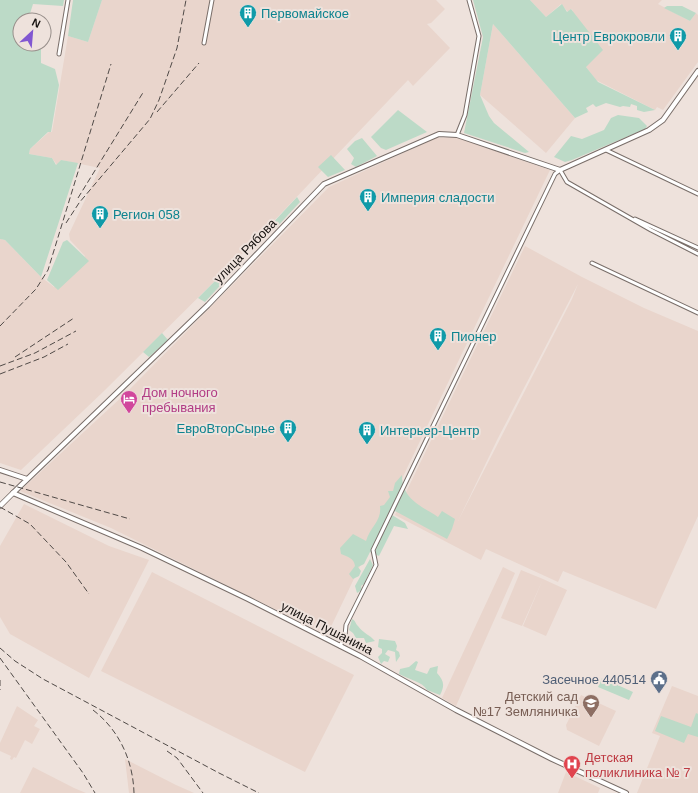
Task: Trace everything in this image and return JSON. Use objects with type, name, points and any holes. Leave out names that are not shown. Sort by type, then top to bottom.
[{"type":"main road","name":"улица Рябова","points":[[0,506],[13,493]]},
{"type":"street","points":[[59,54],[68,0]]},
{"type":"street","points":[[204,43],[212,0]]},
{"type":"street","points":[[456,135],[465,115],[479,36],[469,0]]},
{"type":"street","points":[[340,646],[345,636],[346,625],[376,565],[373,550],[555,174],[560,170],[649,130],[663,120],[698,71]]},
{"type":"street","name":"улица Рябова","points":[[13,493],[208,305],[324,184],[439,134],[456,135],[560,170]]},
{"type":"street","points":[[606,150],[698,194]]},
{"type":"street","points":[[560,170],[567,182],[698,254]]},
{"type":"street","points":[[624,214],[698,248]]},
{"type":"street","points":[[592,263],[698,313]]},
{"type":"street","points":[[0,470],[27,479]]},
{"type":"street","name":"улица Пушанина","points":[[13,493],[142,548],[340,646],[456,710],[552,759],[626,793]]},
{"type":"shaded area","points":[[102,0],[436,0],[445,9],[431,23],[427,24],[450,48],[413,86],[408,80],[249,247],[104,391],[21,470],[0,463],[0,239],[5,240],[41,277],[54,287],[85,256],[70,240],[69,234],[100,168],[61,160],[57,165],[52,158],[29,154],[30,149],[49,132],[52,132],[68,36],[88,42]]},
{"type":"shaded area","points":[[530,0],[662,0],[658,4],[690,21],[696,13],[698,15],[698,62],[663,110],[657,107],[655,110],[596,80],[586,67],[572,9],[568,12],[561,4],[546,17]]},
{"type":"shaded area","points":[[493,24],[575,118],[546,153],[480,95]]},
{"type":"shaded area","points":[[455,137],[550,170],[327,635],[111,528],[20,491],[125,394],[329,187],[436,138]]},
{"type":"shaded area","points":[[525,246],[644,308],[698,331],[698,516],[656,609],[563,571],[558,582],[486,549],[481,560],[395,515]],"holes":[[[578,284],[572,299],[458,521],[498,438]]]},
{"type":"shaded area","points":[[24,504],[109,546],[149,560],[89,678],[10,634],[0,617],[0,546]]},
{"type":"shaded area","points":[[503,567],[515,573],[456,706],[442,698]]},
{"type":"shaded area","points":[[521,570],[543,579],[522,626],[501,618]]},
{"type":"shaded area","points":[[152,572],[354,675],[305,772],[101,671]]},
{"type":"shaded area","points":[[543,579],[567,590],[546,636],[523,626]]},
{"type":"shaded area","points":[[672,686],[698,696],[698,793],[637,793],[660,736],[652,733]]},
{"type":"shaded area","name":"Детский сад №17 Земляничка","points":[[581,695],[616,711],[599,746],[567,730],[566,725]]},
{"type":"shaded area","points":[[17,706],[38,720],[34,726],[40,729],[32,744],[25,740],[16,758],[14,757],[12,760],[10,759],[11,756],[0,751],[0,743]]},
{"type":"shaded area","points":[[125,759],[176,785],[194,793],[129,793]]},
{"type":"shaded area","points":[[33,767],[74,788],[86,793],[20,793]]},
{"type":"shaded area","name":"Детская поликлиника № 7","points":[[566,772],[600,788],[598,793],[558,793]]},
{"type":"green space","points":[[0,0],[64,0],[63,6],[33,4],[30,12],[12,12],[12,52],[41,52],[41,63],[55,69],[59,85],[51,132],[48,132],[30,149],[29,154],[52,158],[56,165],[61,160],[78,163],[41,277],[5,240],[0,239]]},
{"type":"green space","points":[[73,0],[102,0],[88,42],[68,36]]},
{"type":"green space","points":[[473,0],[530,0],[546,17],[562,4],[567,12],[571,9],[603,50],[586,67],[598,82],[655,110],[644,112],[637,110],[637,106],[631,104],[630,107],[620,107],[606,103],[596,107],[593,104],[586,108],[588,112],[575,118],[493,24],[480,95],[489,116],[494,123],[529,152],[525,153],[464,133],[483,37]]},
{"type":"green space","points":[[667,6],[682,6],[696,13],[690,21],[664,8]]},
{"type":"green space","points":[[398,110],[427,132],[386,150],[381,148],[371,137]]},
{"type":"green space","points":[[618,115],[639,118],[647,126],[645,129],[572,160],[565,162],[554,157],[571,136],[582,139],[604,130],[611,118]]},
{"type":"green space","points":[[362,138],[377,156],[356,167],[351,164],[354,158],[347,149],[355,141]]},
{"type":"green space","points":[[331,155],[345,170],[328,177],[318,167]]},
{"type":"green space","points":[[297,197],[300,202],[275,229],[268,228]]},
{"type":"green space","points":[[67,240],[89,261],[58,290],[47,280],[63,242]]},
{"type":"green space","points":[[225,271],[229,276],[205,302],[198,298]]},
{"type":"green space","points":[[162,333],[168,340],[149,357],[143,352]]},
{"type":"green space","points":[[402,475],[405,490],[409,496],[419,505],[438,517],[442,511],[455,519],[452,529],[447,539],[395,511],[392,515],[405,523],[408,529],[394,526],[379,556],[370,552],[364,564],[358,567],[361,571],[359,576],[353,579],[349,574],[355,566],[354,563],[350,558],[341,554],[340,548],[353,534],[366,541],[378,520],[380,506],[384,505],[390,497],[388,491],[393,491],[395,483]]},
{"type":"green space","points":[[370,559],[373,565],[364,584],[361,586],[362,590],[357,593],[355,586]]},
{"type":"green space","points":[[352,619],[375,641],[366,643],[364,638],[356,638],[349,630]]},
{"type":"green space","points":[[379,639],[395,641],[397,646],[396,650],[399,652],[400,656],[396,662],[395,652],[388,650],[385,654],[390,657],[388,662],[384,661],[381,664],[378,657],[382,653],[382,649],[378,647]]},
{"type":"green space","points":[[416,661],[418,662],[415,670],[427,674],[430,668],[438,666],[437,673],[443,683],[443,688],[440,695],[427,690],[419,683],[399,674],[400,669],[409,667]]},
{"type":"green space","points":[[602,678],[633,692],[629,700],[598,687]]},
{"type":"green space","points":[[696,713],[698,714],[698,737],[688,734],[684,743],[655,731],[661,716],[691,727]]},
{"type":"railway","points":[[66,223],[79,203],[150,119],[159,100],[177,48],[186,0]]},
{"type":"railway","points":[[157,112],[199,63]]},
{"type":"railway","points":[[0,326],[36,289],[48,270],[111,64]]},
{"type":"railway","points":[[78,198],[144,91]]},
{"type":"railway","points":[[15,357],[74,318]]},
{"type":"railway","points":[[0,366],[35,353],[76,331]]},
{"type":"railway","points":[[0,374],[44,357],[68,344]]},
{"type":"railway","points":[[0,482],[130,519]]},
{"type":"railway","points":[[0,507],[30,524],[66,562],[89,594]]},
{"type":"railway","points":[[0,648],[15,661],[43,679],[259,793]]},
{"type":"railway","points":[[0,658],[83,773],[95,793]]},
{"type":"railway","points":[[0,680],[0,690]]},
{"type":"railway","points":[[93,710],[110,727],[123,747],[131,769],[134,793]]},
{"type":"railway","points":[[167,751],[177,758],[203,793]]},
{"type":"place","name":"Первомайское","points":[[248,28]]},
{"type":"place","name":"Центр Еврокровли","points":[[678,51]]},
{"type":"place","name":"Империя сладости","points":[[368,212]]},
{"type":"place","name":"Регион 058","points":[[100,229]]},
{"type":"place","name":"Пионер","points":[[438,351]]},
{"type":"place","name":"Дом ночного пребывания","points":[[129,414]]},
{"type":"place","name":"ЕвроВторСырье","points":[[288,443]]},
{"type":"place","name":"Интерьер-Центр","points":[[367,445]]},
{"type":"place","name":"Засечное 440514","points":[[659,694]]},
{"type":"place","name":"Детский сад №17 Земляничка","points":[[591,718]]},
{"type":"place","name":"Детская поликлиника № 7","points":[[572,779]]}]
